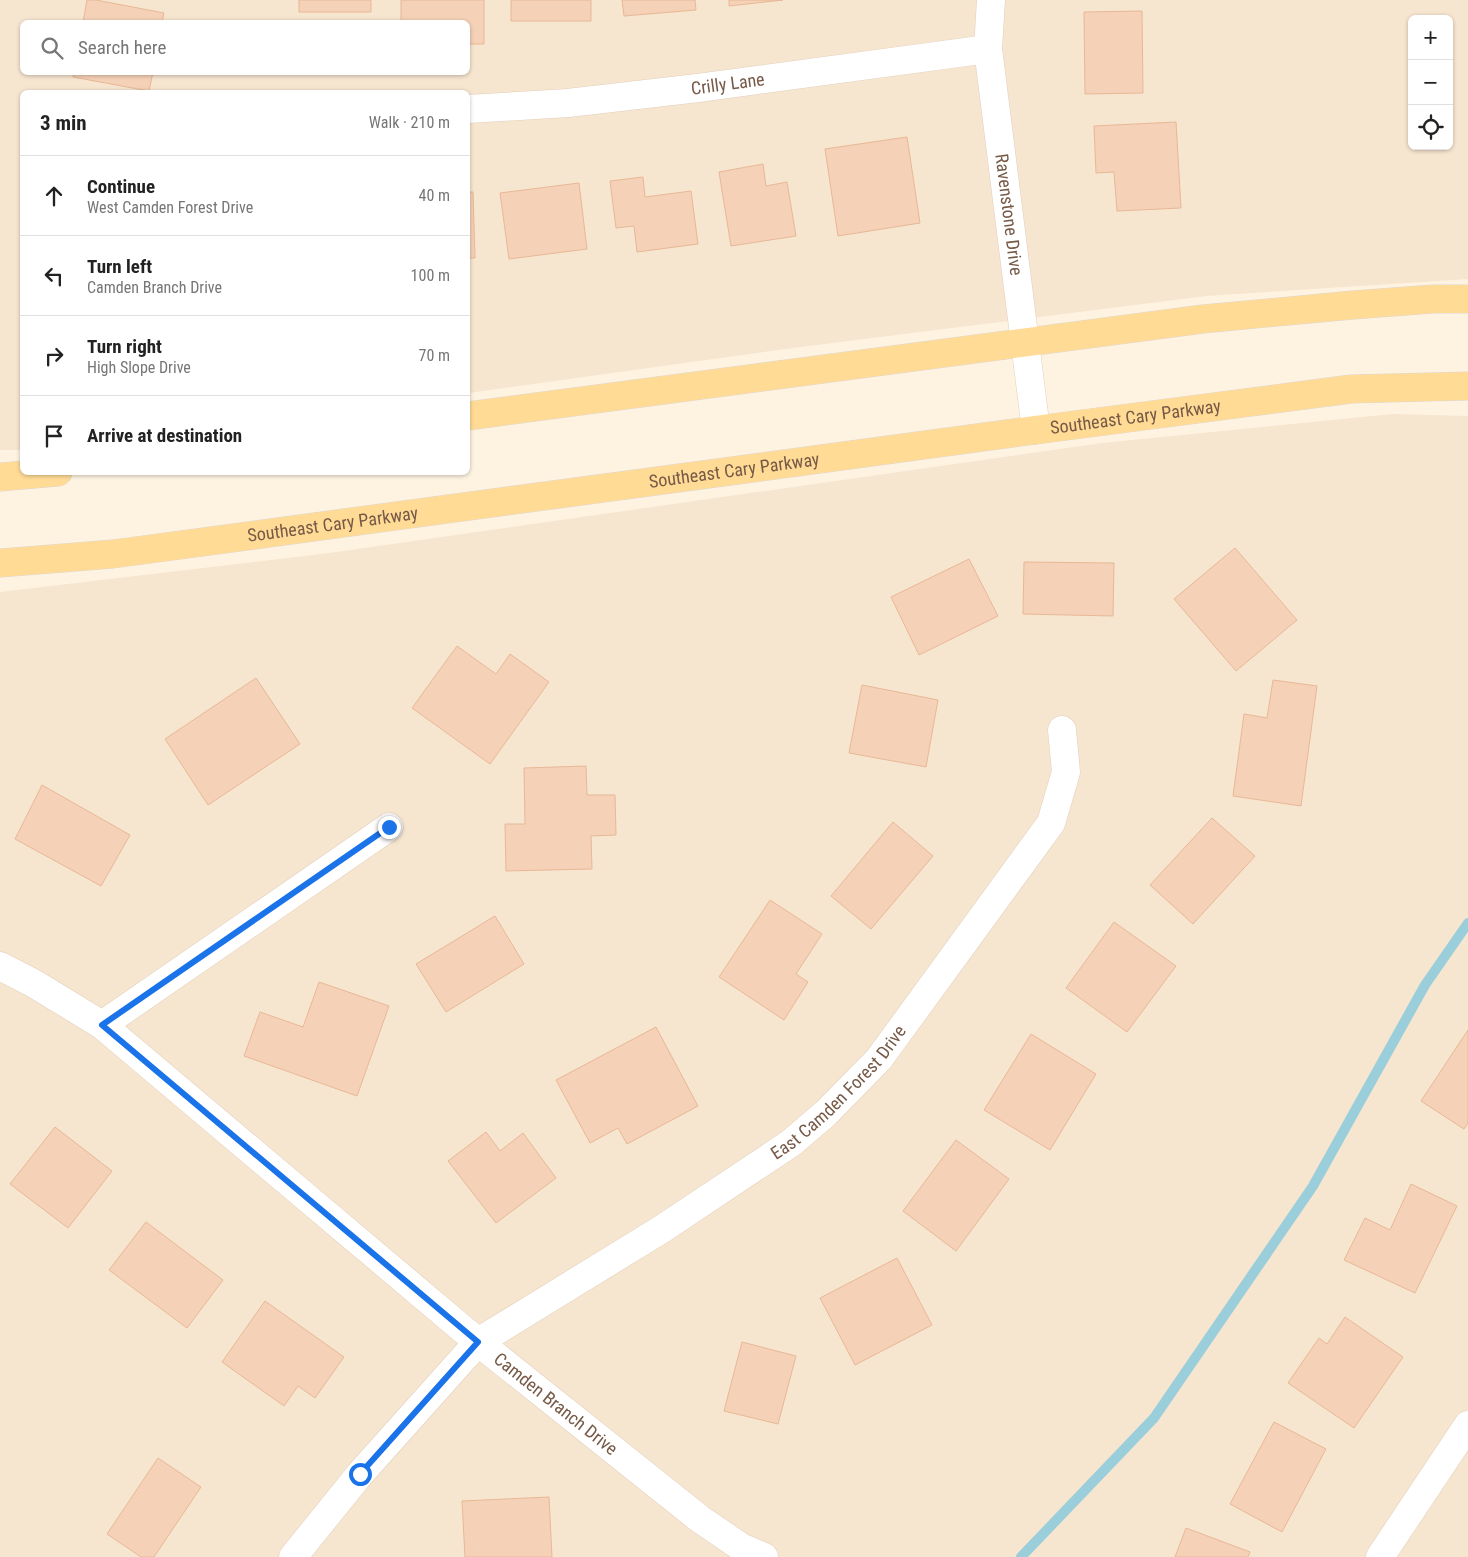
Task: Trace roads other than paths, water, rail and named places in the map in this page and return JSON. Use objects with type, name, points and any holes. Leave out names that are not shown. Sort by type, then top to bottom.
[{"type":"main road","points":[[470,416],[1203,319],[1352,305],[1433,299],[1468,299]]},
{"type":"main road","name":"Southeast Cary Parkway","points":[[0,562],[113,554],[1351,389],[1468,386]]},
{"type":"main road","points":[[0,476],[20,475]]},
{"type":"street","name":"Ravenstone Drive","points":[[991,0],[988,49],[1036,430]]},
{"type":"street","name":"Crilly Lane","points":[[470,110],[568,103],[698,88],[988,49]]},
{"type":"street","name":"East Camden Forest Drive","points":[[293,1557],[360,1474],[478,1342],[662,1229],[791,1143],[826,1114],[879,1059],[1051,822],[1066,772],[1062,730]]},
{"type":"street","points":[[102,1025],[389,827]]},
{"type":"street","name":"Camden Branch Drive","points":[[0,966],[33,983],[102,1025],[478,1342],[700,1519],[741,1547],[764,1557]]},
{"type":"street","points":[[1380,1557],[1468,1425]]},
{"type":"waterway","points":[[1021,1557],[1154,1418],[1313,1186],[1425,985],[1468,923]]}]
